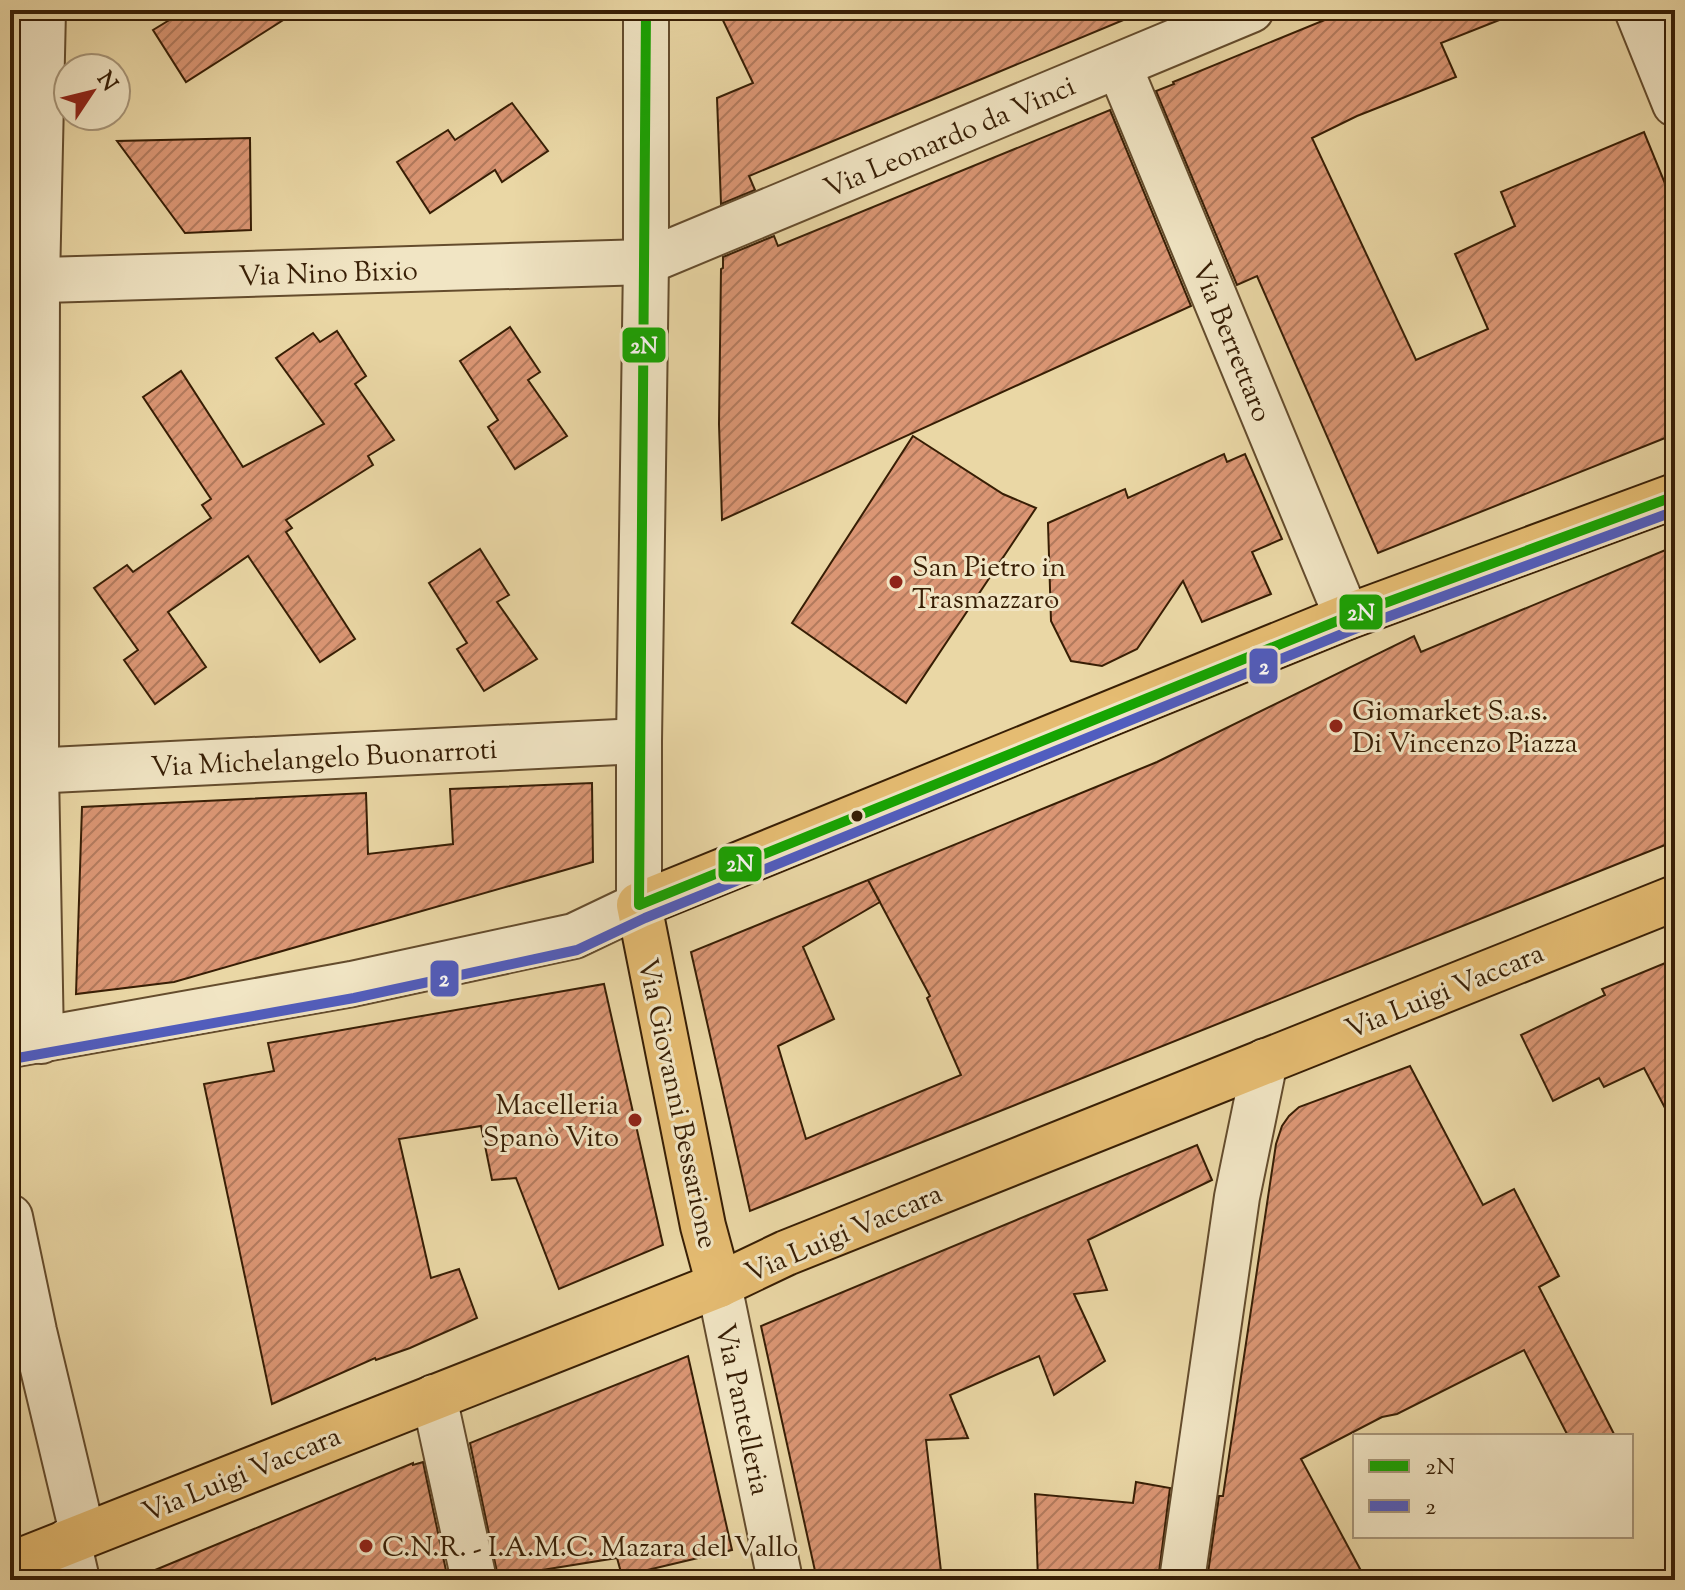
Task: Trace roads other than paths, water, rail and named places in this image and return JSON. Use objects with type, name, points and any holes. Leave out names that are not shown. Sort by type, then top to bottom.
[{"type":"main road","points":[[639,905],[1347,617],[1675,496]]},
{"type":"main road","name":"Via Luigi Vaccara","points":[[10,1565],[76,1552],[434,1397],[719,1285],[786,1253],[1675,898]]},
{"type":"main road","name":"Via Giovanni Bessarione","points":[[639,905],[703,1226],[719,1285]]},
{"type":"street","points":[[43,10],[24,281],[26,1043],[352,984],[574,936],[639,905]]},
{"type":"street","name":"Via Giovanni Bessarione","points":[[639,905],[646,10]]},
{"type":"street","name":"Via Leonardo da Vinci","points":[[646,262],[1251,10]]},
{"type":"street","points":[[1637,10],[1675,104]]},
{"type":"street","name":"Via Berrettaro","points":[[1119,66],[1347,617]]},
{"type":"street","name":"Via Nino Bixio","points":[[24,281],[646,262]]},
{"type":"street","name":"Via Michelangelo Buonarroti","points":[[23,772],[639,741]]},
{"type":"street","points":[[1182,1580],[1237,1197],[1265,1061]]},
{"type":"street","points":[[10,1217],[76,1552]]},
{"type":"street","name":"Via Pantelleria","points":[[719,1285],[780,1580]]},
{"type":"street","points":[[434,1397],[474,1580]]},
{"type":"place","name":"San Pietro in Trasmazzaro","points":[[896,582]]},
{"type":"place","name":"Giomarket S.a.s. Di Vincenzo Piazza","points":[[1336,726]]},
{"type":"place","name":"Macelleria Spanò Vito","points":[[635,1120]]},
{"type":"place","name":"C.N.R. - I.A.M.C. Mazara del Vallo","points":[[366,1546]]}]
